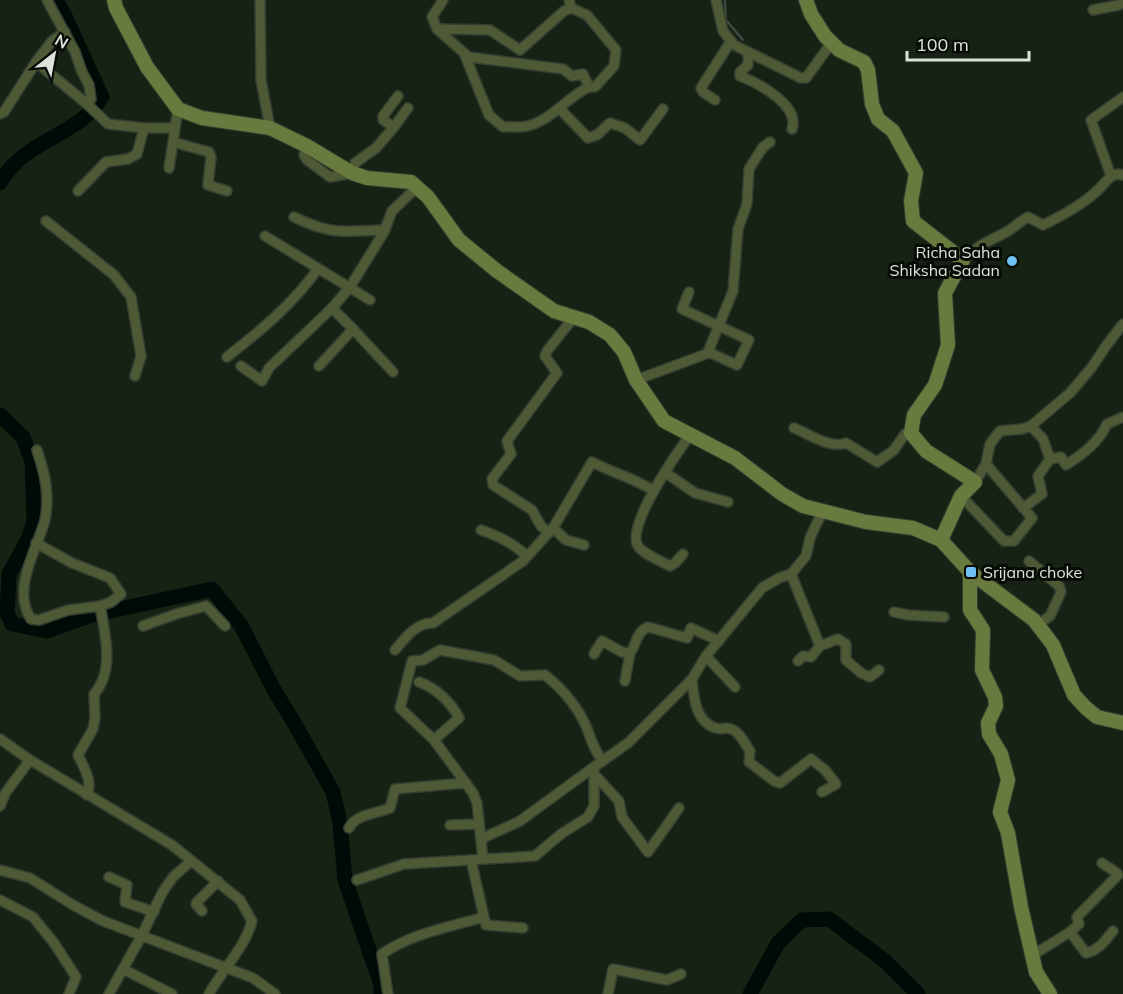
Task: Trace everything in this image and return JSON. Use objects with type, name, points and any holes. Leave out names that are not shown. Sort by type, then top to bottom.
[{"type":"street","points":[[47,0],[90,85],[92,99],[87,104]]},
{"type":"street","points":[[114,0],[147,67],[178,109],[202,118],[270,128],[307,146],[352,173],[367,178],[411,182],[418,186],[459,240],[497,271],[554,311],[595,325],[617,343],[624,352],[636,380],[664,421],[735,458],[792,501],[822,512],[866,522],[913,528],[941,540],[969,572],[1038,625],[1053,645],[1074,695],[1097,717],[1123,723]]},
{"type":"street","points":[[260,0],[261,80],[270,128]]},
{"type":"street","points":[[443,0],[432,17],[437,28],[469,57],[563,69],[572,76],[583,74],[589,87]]},
{"type":"street","points":[[716,0],[723,31],[731,41],[801,78],[806,78],[832,42]]},
{"type":"street","points":[[806,0],[811,14],[839,50],[864,62],[868,70],[872,104],[878,119],[894,131],[916,173],[911,201],[913,221],[963,260]]},
{"type":"street","points":[[1093,10],[1119,5],[1123,2]]},
{"type":"street","points":[[437,28],[490,30],[520,50],[570,4],[587,15],[616,50],[614,66],[595,87],[589,87],[569,98],[559,108],[528,126],[502,127],[489,115],[464,53]]},
{"type":"street","points":[[0,114],[4,112],[52,41],[65,32]]},
{"type":"street","points":[[715,100],[701,88],[731,41]]},
{"type":"street","points":[[748,52],[748,65],[740,72],[740,76],[752,81],[785,103],[792,116],[794,126],[792,129]]},
{"type":"street","points":[[36,62],[108,124],[144,128],[174,128]]},
{"type":"street","points":[[394,127],[383,120],[383,116],[398,96]]},
{"type":"street","points":[[1112,176],[1090,120],[1123,97]]},
{"type":"street","points":[[352,173],[355,163],[384,140],[408,108]]},
{"type":"street","points":[[559,108],[588,138],[597,135],[610,123],[625,128],[640,140],[663,109]]},
{"type":"street","points":[[169,168],[178,109]]},
{"type":"street","points":[[78,191],[106,162],[128,159],[137,154],[144,128]]},
{"type":"street","points":[[173,142],[209,152],[212,157],[208,185],[227,191]]},
{"type":"street","points":[[636,380],[706,354],[708,351],[734,291],[738,229],[747,204],[749,169],[763,147],[770,142]]},
{"type":"street","points":[[975,482],[926,451],[911,433],[914,415],[935,385],[948,345],[945,293],[963,260],[983,242],[1008,231],[1028,217],[1043,225],[1062,216],[1093,195],[1112,176],[1119,173],[1123,175]]},
{"type":"street","points":[[241,366],[261,381],[269,368],[332,308],[350,287],[385,230],[392,211],[418,186]]},
{"type":"street","points":[[294,217],[314,227],[339,233],[385,230]]},
{"type":"street","points":[[46,221],[114,275],[126,288],[131,297],[141,356],[135,376]]},
{"type":"street","points":[[265,236],[300,256],[317,270],[370,300]]},
{"type":"street","points":[[227,357],[260,331],[295,297],[317,270]]},
{"type":"street","points":[[689,292],[682,309],[749,340],[737,365],[708,351]]},
{"type":"street","points":[[332,308],[393,372]]},
{"type":"street","points":[[574,317],[545,356],[557,373],[507,441],[511,454],[492,479],[493,485],[532,510],[541,526],[566,540],[584,545]]},
{"type":"street","points":[[941,540],[961,496],[975,482],[986,464],[990,444],[1000,431],[1031,426],[1070,393],[1092,368],[1123,324]]},
{"type":"street","points":[[319,366],[353,329]]},
{"type":"street","points":[[1023,508],[1042,494],[1038,476],[1050,459],[1060,457],[1066,465],[1089,448],[1102,434],[1107,424],[1123,417]]},
{"type":"street","points":[[1031,426],[1043,439],[1050,459]]},
{"type":"street","points":[[794,428],[838,446],[846,443],[877,462],[894,450],[905,434],[911,433]]},
{"type":"street","points":[[683,554],[670,566],[638,547],[635,539],[638,525],[654,491],[674,456],[691,434]]},
{"type":"street","points":[[36,543],[110,578],[121,594],[111,602],[100,606],[68,610],[39,620],[31,619],[25,610],[23,594],[36,543],[45,519],[47,483],[38,450]]},
{"type":"street","points":[[395,650],[415,629],[427,623],[433,623],[523,561],[550,530],[592,462],[611,472],[636,479],[654,491]]},
{"type":"street","points":[[961,496],[1004,542],[1014,541],[1032,518],[986,464]]},
{"type":"street","points":[[666,473],[696,493],[728,502]]},
{"type":"street","points":[[481,839],[520,821],[594,771],[603,760],[628,743],[692,679],[706,656],[762,588],[791,574],[806,556],[810,538],[822,512]]},
{"type":"street","points":[[481,530],[515,545],[527,556]]},
{"type":"street","points":[[1029,561],[1059,586],[1061,592],[1050,616],[1038,625]]},
{"type":"street","points":[[969,572],[970,609],[983,630],[982,670],[995,698],[996,706],[988,723],[989,734],[1001,754],[1008,780],[1000,812],[1008,832],[1021,907],[1036,972],[1050,994]]},
{"type":"street","points":[[791,574],[820,646]]},
{"type":"street","points":[[87,795],[88,776],[78,755],[93,729],[94,694],[102,685],[108,650],[100,606]]},
{"type":"street","points":[[143,626],[206,606],[225,626]]},
{"type":"street","points":[[894,612],[944,617]]},
{"type":"street","points":[[625,681],[630,652],[636,638],[648,627],[687,638],[692,628],[719,641]]},
{"type":"street","points":[[798,661],[803,656],[811,657],[820,646],[838,639],[846,644],[846,660],[861,673],[870,677],[879,670]]},
{"type":"street","points":[[594,654],[602,641],[622,651],[630,652]]},
{"type":"street","points":[[483,858],[477,803],[466,783],[434,740],[400,706],[405,695],[412,661],[423,660],[440,650],[494,660],[520,676],[545,675],[573,703],[592,743],[603,760]]},
{"type":"street","points":[[706,656],[735,687]]},
{"type":"street","points":[[692,679],[696,707],[702,719],[716,728],[732,729],[739,735],[750,750],[749,762],[780,783],[811,759],[825,770],[836,784],[822,792]]},
{"type":"street","points":[[420,682],[438,692],[459,718],[434,740]]},
{"type":"street","points":[[0,740],[172,845],[240,900],[252,921],[248,936],[224,968],[209,994]]},
{"type":"street","points":[[1,800],[30,760]]},
{"type":"street","points":[[594,771],[619,801],[622,817],[648,852],[679,808]]},
{"type":"street","points":[[357,880],[404,864],[535,856],[561,834],[588,817],[594,806],[594,771]]},
{"type":"street","points":[[349,828],[351,823],[358,818],[390,808],[395,789],[466,783]]},
{"type":"street","points":[[450,825],[479,824]]},
{"type":"street","points":[[471,860],[486,924],[523,928]]},
{"type":"street","points":[[109,994],[142,935],[162,893],[173,876],[191,861]]},
{"type":"street","points":[[1033,955],[1079,924],[1077,917],[1118,875],[1102,863]]},
{"type":"street","points":[[0,870],[30,878],[73,906],[102,921],[253,978],[275,994]]},
{"type":"street","points":[[109,877],[127,885],[125,902],[154,912]]},
{"type":"street","points":[[202,911],[196,904],[218,881]]},
{"type":"street","points":[[0,900],[33,917],[49,936],[76,977],[69,994]]},
{"type":"street","points":[[388,994],[382,954],[395,945],[418,936],[484,917]]},
{"type":"street","points":[[1070,932],[1086,953],[1102,945],[1113,931]]},
{"type":"street","points":[[123,969],[172,994]]},
{"type":"street","points":[[608,994],[614,969],[667,980],[681,974]]},
{"type":"waterway","points":[[0,183],[10,168],[23,157],[79,121],[102,97],[56,0]]},
{"type":"waterway","points":[[725,0],[726,20],[743,40]]},
{"type":"waterway","points":[[0,415],[23,437],[32,461],[34,522],[28,539],[9,574],[7,613],[12,624],[47,631],[92,615],[212,589],[242,627],[274,690],[333,792],[340,822],[345,880],[381,985],[381,994]]},
{"type":"waterway","points":[[750,994],[778,943],[802,920],[829,919],[885,961],[918,994]]},
{"type":"place","name":"Richa Saha Shiksha Sadan","points":[[1012,261]]},
{"type":"place","name":"Srijana choke","points":[[971,572]]}]
